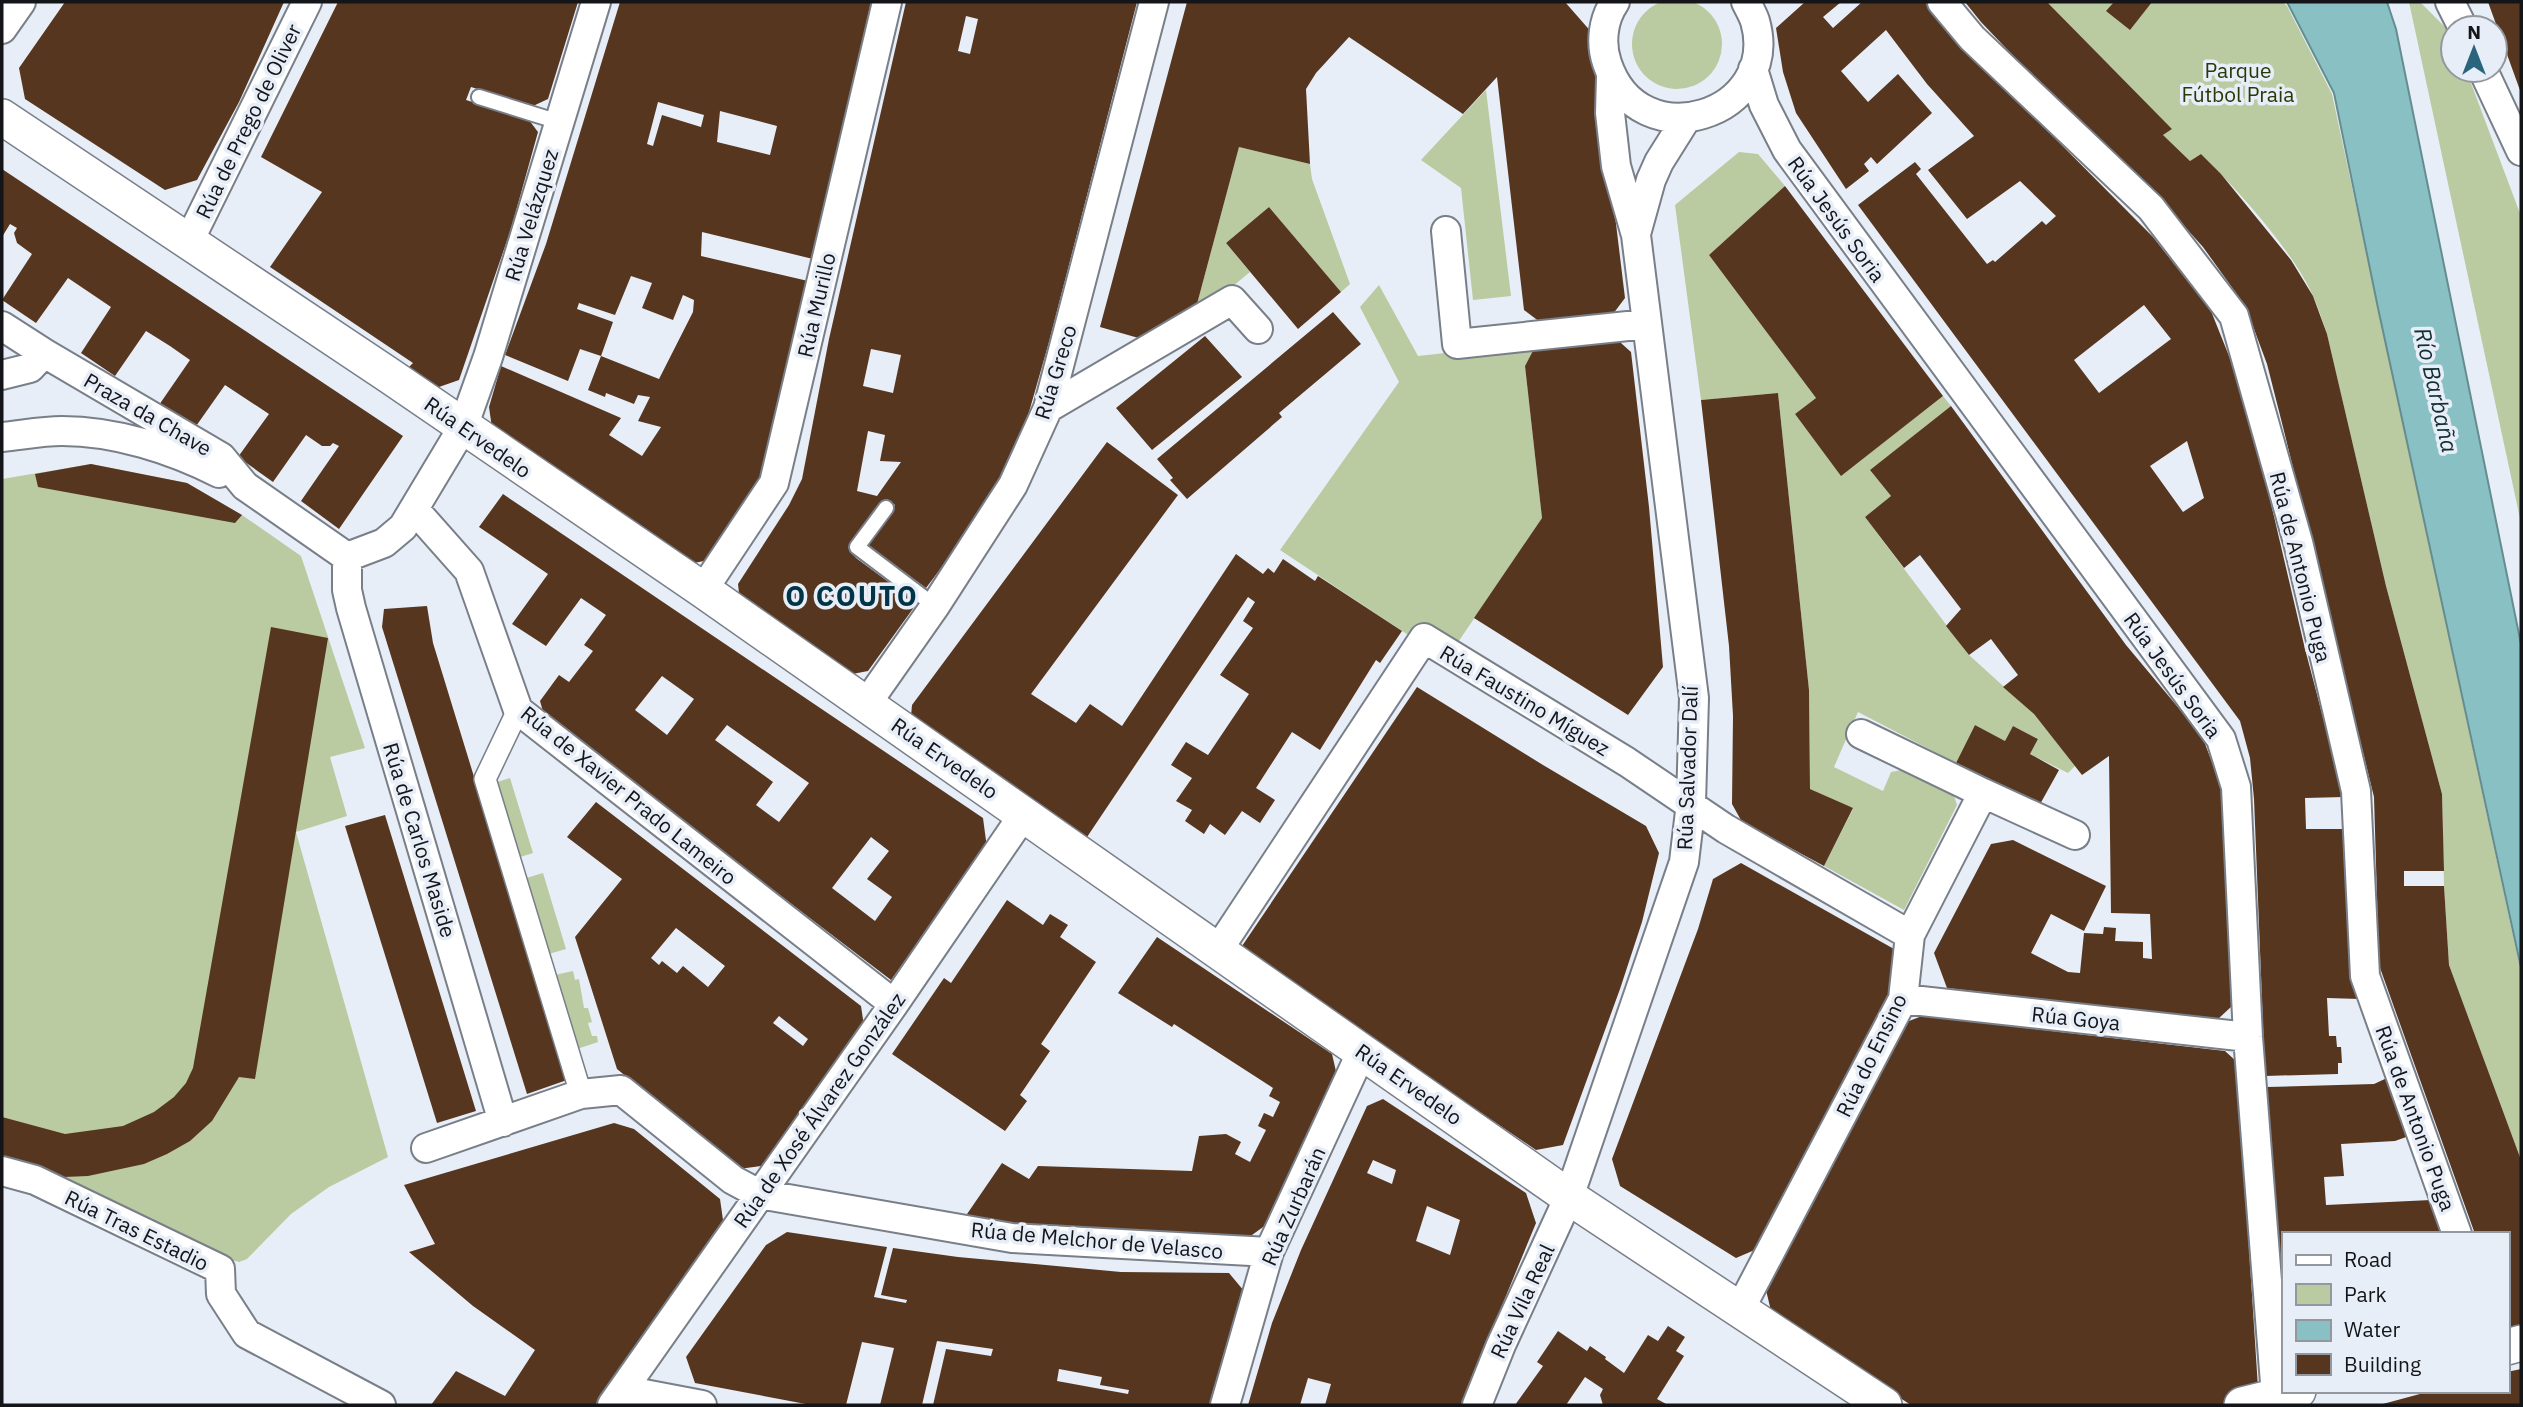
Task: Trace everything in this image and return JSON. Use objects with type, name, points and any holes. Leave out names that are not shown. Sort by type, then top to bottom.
[{"type":"street","points":[[2,29],[21,2]]},
{"type":"street","name":"Rúa de Prego de Oliver","points":[[189,241],[307,2]]},
{"type":"street","name":"Rúa Velázquez","points":[[463,427],[485,366],[596,2]]},
{"type":"street","name":"Rúa Murillo","points":[[703,590],[775,483],[887,2]]},
{"type":"street","name":"Rúa Greco","points":[[867,703],[935,606],[1013,485],[1048,408],[1154,2]]},
{"type":"street","points":[[1611,77],[1625,96],[1643,110],[1666,118],[1686,119],[1707,115],[1726,105],[1741,90],[1753,69],[1758,45],[1755,22],[1746,2]]},
{"type":"street","name":"Rúa de Antonio Puga","points":[[1942,2],[1972,38],[2151,208],[2234,316],[2298,542],[2356,791],[2365,976],[2456,1232]]},
{"type":"street","name":"Rúa Salvador Dalí","points":[[1570,1197],[1684,862],[1690,803],[1694,698],[1636,235],[1616,166],[1610,113],[1611,77],[1604,55],[1604,31],[1610,4]]},
{"type":"street","name":"Rúa Jesús Soria","points":[[1753,69],[1764,105],[1787,150],[2221,739],[2236,786],[2248,1037],[2282,1348]]},
{"type":"street","points":[[2490,84],[2521,151]]},
{"type":"street","name":"Rúa Ervedelo","points":[[2,117],[703,590],[1570,1197],[1884,1405]]},
{"type":"street","name":"Rúa Salvador Dalí","points":[[1636,235],[1651,180],[1686,119]]},
{"type":"street","points":[[1446,231],[1457,344],[1647,324]]},
{"type":"street","points":[[1048,408],[1233,300],[1258,329]]},
{"type":"street","name":"Praza da Chave","points":[[2,326],[221,457],[245,486],[347,557]]},
{"type":"street","points":[[2,375],[30,368],[44,353]]},
{"type":"street","points":[[347,557],[384,543],[403,527],[463,427]]},
{"type":"street","points":[[2,438],[62,431],[116,437],[156,447],[202,464],[245,486]]},
{"type":"street","name":"Rúa de Xavier Prado Lameiro","points":[[414,509],[469,571],[518,710],[894,1004]]},
{"type":"street","name":"Rúa de Carlos Maside","points":[[347,557],[347,590],[351,608],[503,1122]]},
{"type":"street","name":"Rúa Faustino Míguez","points":[[1218,950],[1423,638],[1690,803],[1726,829],[1910,935]]},
{"type":"street","points":[[518,710],[485,779],[581,1094]]},
{"type":"street","points":[[1861,734],[2075,835]]},
{"type":"street","name":"Rúa do Ensino","points":[[1739,1311],[1903,999],[1910,935],[1983,793]]},
{"type":"street","name":"Rúa de Xosé Álvarez González","points":[[617,1398],[1024,814]]},
{"type":"street","name":"Rúa Goya","points":[[1903,999],[2248,1037]]},
{"type":"street","name":"Rúa Zurbarán","points":[[1225,1405],[1269,1252],[1362,1052]]},
{"type":"street","points":[[426,1148],[581,1094],[621,1090],[733,1180],[759,1194]]},
{"type":"street","name":"Rúa Tras Estadio","points":[[2,1171],[35,1181],[220,1269],[221,1294],[247,1334],[381,1405]]},
{"type":"street","name":"Rúa de Melchor de Velasco","points":[[759,1194],[1012,1237],[1269,1252]]},
{"type":"street","name":"Rúa Vila Real","points":[[1477,1405],[1500,1345],[1570,1197]]},
{"type":"street","points":[[2242,1405],[2287,1394]]},
{"type":"street","points":[[617,1398],[702,1405]]},
{"type":"lane","points":[[480,97],[559,122]]},
{"type":"lane","points":[[886,508],[857,547],[935,606]]},
{"type":"green space","points":[[1677,-1],[1694,2],[1709,12],[1719,27],[1722,44],[1719,61],[1709,76],[1694,86],[1677,89],[1660,86],[1645,76],[1635,61],[1632,44],[1635,27],[1645,12],[1660,2]]},
{"type":"green space","name":"Parque Fútbol Praia","points":[[2047,2],[2283,2],[2332,94],[2521,973],[2521,1160],[2449,965],[2442,794],[2386,586],[2327,334],[2314,298],[2293,261],[2231,185],[2201,154],[2190,161],[2163,135],[2172,129]]},
{"type":"green space","points":[[2409,2],[2420,2],[2439,21],[2439,84],[2471,84],[2521,216],[2521,523]]},
{"type":"green space","points":[[1486,90],[1511,296],[1473,300],[1461,188],[1421,160]]},
{"type":"green space","points":[[1239,147],[1310,164],[1312,179],[1350,284],[1341,292],[1269,207],[1226,243],[1250,272],[1193,319]]},
{"type":"green space","points":[[1739,152],[1758,154],[1785,186],[1709,255],[1816,398],[1795,414],[1841,475],[1943,396],[1951,406],[1870,470],[1891,496],[1865,517],[1969,655],[2034,714],[2075,766],[2068,773],[2030,754],[2038,739],[2013,726],[2005,741],[1975,725],[1956,763],[1858,712],[1834,767],[1883,791],[1891,772],[1907,769],[1952,790],[1957,805],[1904,910],[1824,866],[1853,809],[1810,789],[1809,690],[1778,393],[1701,400],[1675,205]]},
{"type":"green space","points":[[1379,285],[1418,356],[1537,343],[1525,366],[1542,518],[1446,660],[1280,550],[1399,382],[1360,307]]},
{"type":"green space","points":[[91,464],[187,483],[242,515],[301,556],[365,748],[330,757],[347,816],[296,832],[388,1157],[329,1187],[291,1214],[247,1259],[239,1262],[2,1162],[2,479]]},
{"type":"green space","points":[[510,778],[533,853],[517,858],[494,783]]},
{"type":"green space","points":[[543,873],[566,949],[545,955],[523,879]]},
{"type":"green space","points":[[573,971],[575,980],[579,979],[584,1008],[588,1008],[592,1022],[588,1023],[592,1036],[597,1036],[598,1042],[571,1051],[550,976]]},
{"type":"water","name":"Río Barbaña","points":[[2287,2],[2387,2],[2396,29],[2521,644],[2521,968],[2334,93]]},
{"type":"building","points":[[65,2],[284,2],[239,102],[197,180],[165,190],[25,99],[19,68]]},
{"type":"building","points":[[338,2],[578,2],[548,99],[533,106],[471,87],[466,100],[529,120],[538,132],[511,229],[459,380],[439,387],[409,367],[413,363],[270,267],[322,192],[261,157]]},
{"type":"building","points":[[620,2],[871,2],[813,259],[702,232],[701,256],[808,281],[757,493],[709,560],[689,564],[492,428],[489,407],[501,366],[621,418],[609,435],[642,456],[661,427],[638,421],[650,397],[638,395],[634,404],[606,393],[605,397],[588,390],[601,356],[580,349],[568,381],[505,355],[546,244]],"holes":[[[658,102],[704,115],[701,127],[662,115],[653,146],[647,144]],[[720,111],[777,126],[770,155],[717,142]],[[631,276],[652,283],[642,308],[673,320],[683,295],[694,300],[693,312],[659,379],[601,356],[613,322],[577,309],[579,303],[615,315]]]},
{"type":"building","points":[[906,2],[1137,2],[1049,342],[1011,475],[926,588],[866,544],[895,505],[887,499],[850,550],[856,558],[917,603],[868,671],[842,676],[740,603],[738,584],[789,505],[802,479],[829,339]],"holes":[[[966,16],[978,19],[970,54],[958,51]],[[871,349],[901,355],[893,393],[863,386]],[[868,431],[885,435],[880,461],[901,462],[877,496],[857,491]]]},
{"type":"building","points":[[1187,2],[1565,2],[1593,34],[1625,298],[1610,318],[1544,325],[1524,310],[1497,77],[1463,114],[1349,37],[1316,73],[1306,89],[1310,164],[1239,147],[1193,319],[1156,343],[1100,327]]},
{"type":"building","points":[[1805,2],[1841,2],[1823,17],[1833,28],[1862,2],[1928,2],[1966,49],[2153,237],[2211,311],[2247,401],[2305,649],[2344,797],[2305,798],[2306,829],[2345,829],[2350,959],[2360,999],[2327,998],[2329,1036],[2336,1036],[2337,1047],[2341,1047],[2342,1063],[2338,1063],[2338,1074],[2265,1076],[2254,799],[2250,758],[2240,721],[1858,205],[1915,162],[1921,169],[1916,174],[1987,264],[1993,260],[1995,262],[2042,221],[2046,225],[2056,216],[2020,181],[1967,219],[1928,170],[1974,136],[1927,84],[1886,30],[1841,71],[1868,102],[1898,74],[1932,113],[1877,164],[1871,157],[1864,164],[1869,171],[1846,189],[1796,113],[1783,72],[1776,28]],"holes":[[[2144,305],[2171,339],[2099,393],[2074,360]],[[2187,441],[2204,498],[2183,512],[2150,466]]]},
{"type":"building","points":[[1965,2],[2047,2],[2172,129],[2163,135],[2190,161],[2201,154],[2221,174],[2291,260],[2313,296],[2327,334],[2386,586],[2442,794],[2444,871],[2404,871],[2404,886],[2444,886],[2449,965],[2521,1160],[2521,1336],[2509,1330],[2509,1232],[2474,1232],[2379,965],[2374,797],[2267,364],[2254,329],[2236,293],[2203,247],[2167,207],[1981,22]]},
{"type":"building","points":[[2114,2],[2152,2],[2130,30],[2106,11]]},
{"type":"building","points":[[2488,2],[2521,2],[2521,93],[2509,60],[2509,14],[2492,14]]},
{"type":"building","points":[[2,169],[403,436],[339,529],[301,501],[339,446],[333,443],[330,446],[322,446],[306,435],[273,482],[238,457],[269,414],[225,385],[194,429],[159,405],[190,360],[170,346],[146,331],[115,376],[81,353],[111,307],[68,278],[36,323],[2,300],[32,254],[17,243],[14,233],[17,228],[10,224],[2,237]]},
{"type":"building","points":[[1785,186],[1943,396],[1841,476],[1795,414],[1816,398],[1709,255]]},
{"type":"building","points":[[1269,207],[1341,292],[1298,329],[1226,243]]},
{"type":"building","points":[[1333,312],[1361,344],[1279,413],[1282,417],[1187,499],[1170,480],[1173,478],[1157,459]]},
{"type":"building","points":[[1612,335],[1631,352],[1649,507],[1663,667],[1628,715],[1474,618],[1542,518],[1525,366],[1537,343]]},
{"type":"building","points":[[1205,336],[1242,377],[1152,450],[1116,408]]},
{"type":"building","points":[[1778,393],[1809,690],[1810,789],[1853,808],[1824,866],[1742,822],[1732,804],[1733,716],[1729,646],[1701,400]]},
{"type":"building","points":[[1951,406],[2126,645],[2202,736],[2223,791],[2226,834],[2232,1006],[2218,1019],[1947,988],[1934,953],[1991,844],[2013,840],[2106,886],[2084,931],[2051,914],[2031,953],[2068,972],[2080,973],[2084,933],[2103,934],[2104,927],[2116,928],[2115,941],[2143,942],[2143,958],[2152,959],[2150,914],[2111,913],[2109,756],[2082,775],[2034,714],[2003,687],[2018,675],[1991,639],[1969,655],[1946,626],[1961,609],[1920,555],[1904,568],[1865,517],[1891,496],[1870,470]]},
{"type":"building","points":[[1107,442],[1178,495],[1031,694],[1076,723],[1090,704],[1122,726],[1236,554],[1263,574],[1268,568],[1274,573],[1283,559],[1315,581],[1318,576],[1402,631],[1380,663],[1376,660],[1320,750],[1292,732],[1256,788],[1275,800],[1260,823],[1242,811],[1225,835],[1210,824],[1204,834],[1185,821],[1192,810],[1176,801],[1192,778],[1171,765],[1186,742],[1208,755],[1249,694],[1220,675],[1253,628],[1243,621],[1255,602],[1248,597],[1083,843],[911,716],[912,705]]},
{"type":"building","points":[[91,464],[187,483],[242,515],[235,523],[38,487],[35,474]]},
{"type":"building","points":[[503,494],[983,818],[987,848],[891,980],[544,715],[540,701],[559,675],[569,682],[593,651],[584,645],[606,615],[581,598],[546,646],[512,624],[548,574],[479,527]],"holes":[[[662,676],[694,699],[667,735],[635,710]],[[727,725],[809,783],[779,822],[756,805],[773,782],[715,740]],[[871,837],[889,851],[867,879],[892,897],[875,921],[832,888]]]},
{"type":"building","points":[[427,606],[433,643],[567,1080],[527,1094],[382,627],[384,609]]},
{"type":"building","points":[[271,627],[328,638],[255,1079],[239,1077],[212,1121],[190,1141],[144,1164],[88,1176],[64,1177],[2,1162],[2,1117],[65,1134],[123,1126],[154,1112],[174,1097],[186,1083],[193,1068]]},
{"type":"building","points":[[1417,687],[1646,826],[1659,853],[1642,922],[1620,989],[1563,1145],[1536,1150],[1240,949]]},
{"type":"building","points":[[1975,725],[2005,741],[2013,726],[2038,739],[2030,754],[2059,770],[2039,806],[1956,763]]},
{"type":"building","points":[[596,802],[861,1006],[864,1026],[761,1166],[739,1169],[617,1069],[575,937],[622,879],[567,837]],"holes":[[[676,928],[725,966],[708,987],[683,966],[677,973],[662,961],[659,965],[651,958]],[[779,1016],[808,1039],[803,1046],[773,1023]]]},
{"type":"building","points":[[385,815],[476,1111],[437,1123],[345,826]]},
{"type":"building","points":[[1741,863],[1894,949],[1900,976],[1757,1249],[1736,1258],[1620,1186],[1612,1159],[1698,929],[1713,879]]},
{"type":"building","points":[[1007,900],[1043,925],[1050,914],[1068,925],[1060,937],[1096,962],[1041,1044],[1050,1051],[1020,1095],[1027,1101],[1005,1131],[892,1054],[944,978],[951,983]]},
{"type":"building","points":[[1157,937],[1332,1054],[1338,1080],[1270,1222],[1252,1235],[1192,1236],[1041,1229],[965,1217],[1002,1163],[1029,1179],[1038,1166],[1192,1171],[1199,1136],[1226,1134],[1241,1142],[1235,1154],[1250,1162],[1266,1130],[1258,1126],[1264,1113],[1273,1117],[1280,1102],[1269,1096],[1273,1088],[1174,1024],[1172,1027],[1118,993]]},
{"type":"building","points":[[1922,1016],[2225,1051],[2237,1062],[2258,1388],[2231,1405],[1911,1405],[1772,1315],[1765,1286],[1904,1023]]},
{"type":"building","points":[[2387,1078],[2409,1136],[2395,1141],[2341,1144],[2344,1176],[2324,1177],[2326,1205],[2431,1200],[2441,1232],[2282,1232],[2281,1297],[2267,1087],[2374,1084]]},
{"type":"building","points":[[1383,1099],[1526,1193],[1536,1223],[1461,1405],[1325,1405],[1331,1384],[1308,1378],[1300,1405],[1248,1405],[1272,1323],[1301,1250],[1367,1106]],"holes":[[[1373,1160],[1396,1170],[1392,1184],[1367,1173]],[[1427,1206],[1460,1220],[1450,1255],[1416,1241]]]},
{"type":"building","points":[[614,1123],[634,1129],[720,1199],[724,1227],[595,1405],[431,1405],[456,1371],[505,1396],[535,1350],[473,1306],[409,1252],[435,1244],[404,1185]]},
{"type":"building","points":[[787,1232],[887,1247],[874,1297],[906,1303],[907,1300],[881,1295],[893,1248],[958,1257],[1121,1272],[1229,1273],[1244,1291],[1214,1405],[933,1405],[946,1349],[991,1356],[993,1349],[937,1341],[922,1405],[880,1405],[894,1348],[862,1342],[846,1405],[811,1405],[695,1383],[686,1357],[766,1245]],"holes":[[[1059,1369],[1102,1377],[1100,1385],[1129,1390],[1128,1394],[1057,1381]]]},
{"type":"building","points":[[1668,1326],[1685,1337],[1676,1351],[1684,1356],[1657,1399],[1668,1405],[1603,1405],[1600,1395],[1603,1389],[1585,1377],[1566,1405],[1515,1405],[1543,1366],[1537,1362],[1558,1331],[1587,1351],[1590,1346],[1624,1373],[1648,1335],[1658,1341]]},
{"type":"building","points":[[2521,1369],[2521,1405],[2379,1405],[2424,1393],[2509,1393],[2509,1372]]},
{"type":"district","name":"O COUTO","points":[[852,595]]}]
